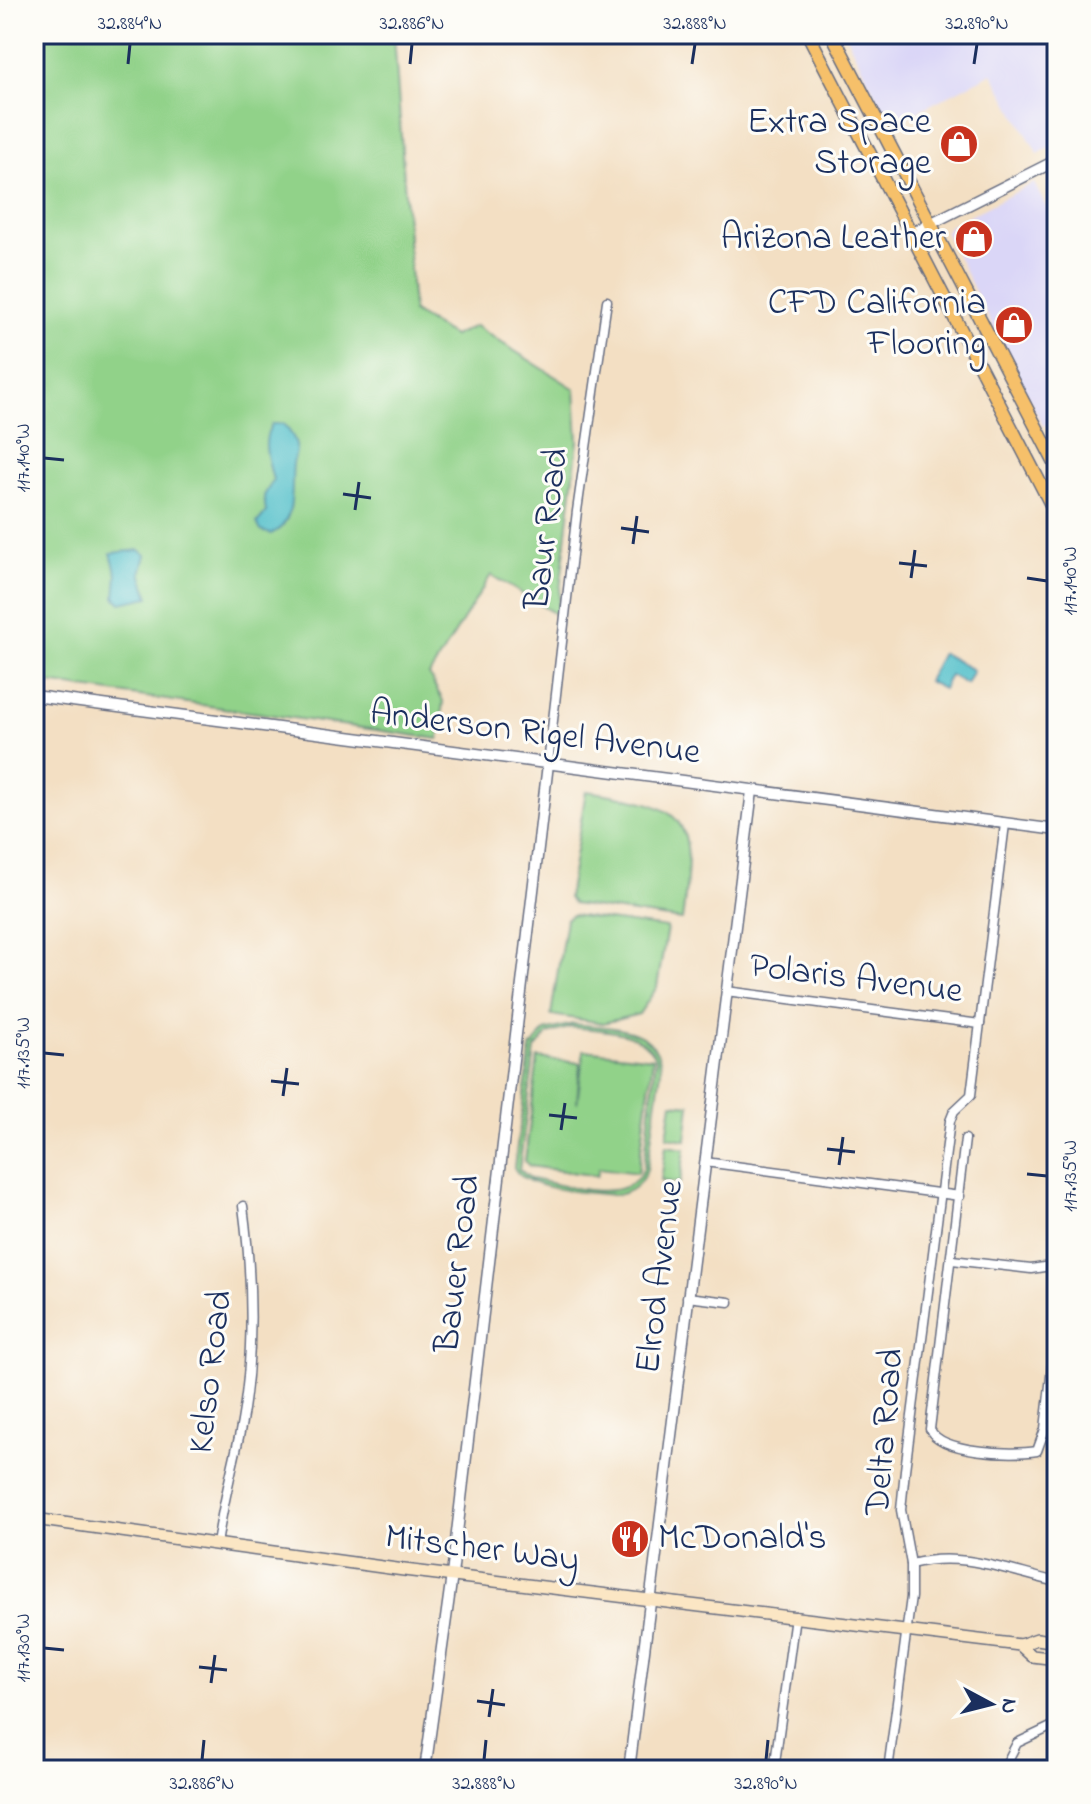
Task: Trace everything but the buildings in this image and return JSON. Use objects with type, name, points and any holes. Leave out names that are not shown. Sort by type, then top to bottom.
[{"type":"main road","points":[[808,34],[1057,516]]},
{"type":"main road","points":[[832,34],[1057,467]]},
{"type":"main road","name":"Mitscher Way","points":[[34,1519],[217,1545],[1020,1645],[1037,1639],[1057,1642]]},
{"type":"main road","name":"Mitscher Way","points":[[1020,1645],[1032,1656],[1057,1659]]},
{"type":"street","points":[[912,233],[1057,160]]},
{"type":"street","name":"Baur Road","points":[[548,764],[577,511],[607,301]]},
{"type":"street","name":"Anderson Rigel Avenue","points":[[34,696],[1057,830]]},
{"type":"street","name":"Bauer Road","points":[[425,1770],[452,1575],[548,764]]},
{"type":"street","name":"Elrod Avenue","points":[[629,1770],[752,791]]},
{"type":"street","points":[[980,1024],[1005,824]]},
{"type":"street","name":"Polaris Avenue","points":[[726,991],[980,1024]]},
{"type":"street","name":"Delta Road","points":[[888,1770],[911,1597],[911,1564],[901,1510],[940,1193],[950,1121],[954,1111],[971,1095],[980,1024]]},
{"type":"street","name":"Delta Road","points":[[965,1139],[930,1429],[934,1439],[946,1445],[1022,1454],[1037,1451],[1045,1429],[1057,1323]]},
{"type":"street","points":[[705,1162],[960,1196]]},
{"type":"street","name":"Kelso Road","points":[[217,1545],[225,1486],[239,1437],[253,1309],[243,1206]]},
{"type":"street","points":[[952,1260],[1031,1269],[1055,1266],[1057,1278]]},
{"type":"street","points":[[687,1297],[729,1302]]},
{"type":"street","points":[[911,1564],[933,1557],[959,1557],[1057,1582]]},
{"type":"street","points":[[774,1770],[795,1616]]},
{"type":"street","points":[[1003,1770],[1017,1743],[1057,1724]]},
{"type":"shaded area","points":[[845,34],[1056,34],[1057,143],[1038,154],[992,73],[891,125]]},
{"type":"shaded area","points":[[1034,183],[1057,228],[1057,429],[1053,422],[1043,426],[945,232],[949,226]]},
{"type":"green space","points":[[34,34],[394,34],[413,312],[453,336],[475,326],[575,389],[578,441],[557,615],[491,575],[429,675],[443,701],[439,739],[34,681]]},
{"type":"green space","points":[[586,791],[647,803],[666,811],[678,822],[685,837],[688,858],[682,920],[573,904],[568,898]]},
{"type":"green space","points":[[572,915],[667,928],[657,987],[639,1014],[603,1023],[551,1015],[566,919]]},
{"type":"green space","points":[[573,1024],[616,1028],[642,1037],[652,1044],[658,1055],[661,1070],[647,1169],[642,1180],[630,1191],[613,1195],[543,1186],[520,1175],[514,1167],[531,1048],[545,1031]],"holes":[[[571,1027],[631,1036],[650,1049],[656,1059],[644,1167],[636,1180],[625,1187],[594,1191],[577,1189],[531,1179],[519,1169],[535,1049],[548,1034]]]},
{"type":"green space","points":[[584,1050],[653,1058],[638,1173],[599,1168],[597,1176],[529,1166],[525,1161],[538,1058],[580,1063],[577,1103]]},
{"type":"green space","points":[[672,1103],[690,1105],[686,1140],[667,1137]]},
{"type":"green space","points":[[666,1146],[685,1149],[680,1183],[661,1181]]},
{"type":"water","points":[[272,424],[283,424],[293,437],[296,448],[289,513],[280,529],[271,534],[261,531],[257,523],[266,512],[264,496],[273,480],[266,445]]},
{"type":"water","points":[[140,550],[146,555],[141,573],[149,597],[121,603],[115,597],[117,575],[111,553]]},
{"type":"water","points":[[942,653],[973,670],[966,684],[950,675],[943,689],[927,681]]},
{"type":"place","name":"Extra Space Storage","points":[[959,144]]},
{"type":"place","name":"Arizona Leather","points":[[974,239]]},
{"type":"place","name":"CFD California Flooring","points":[[1014,325]]},
{"type":"place","name":"McDonald's","points":[[630,1539]]}]
